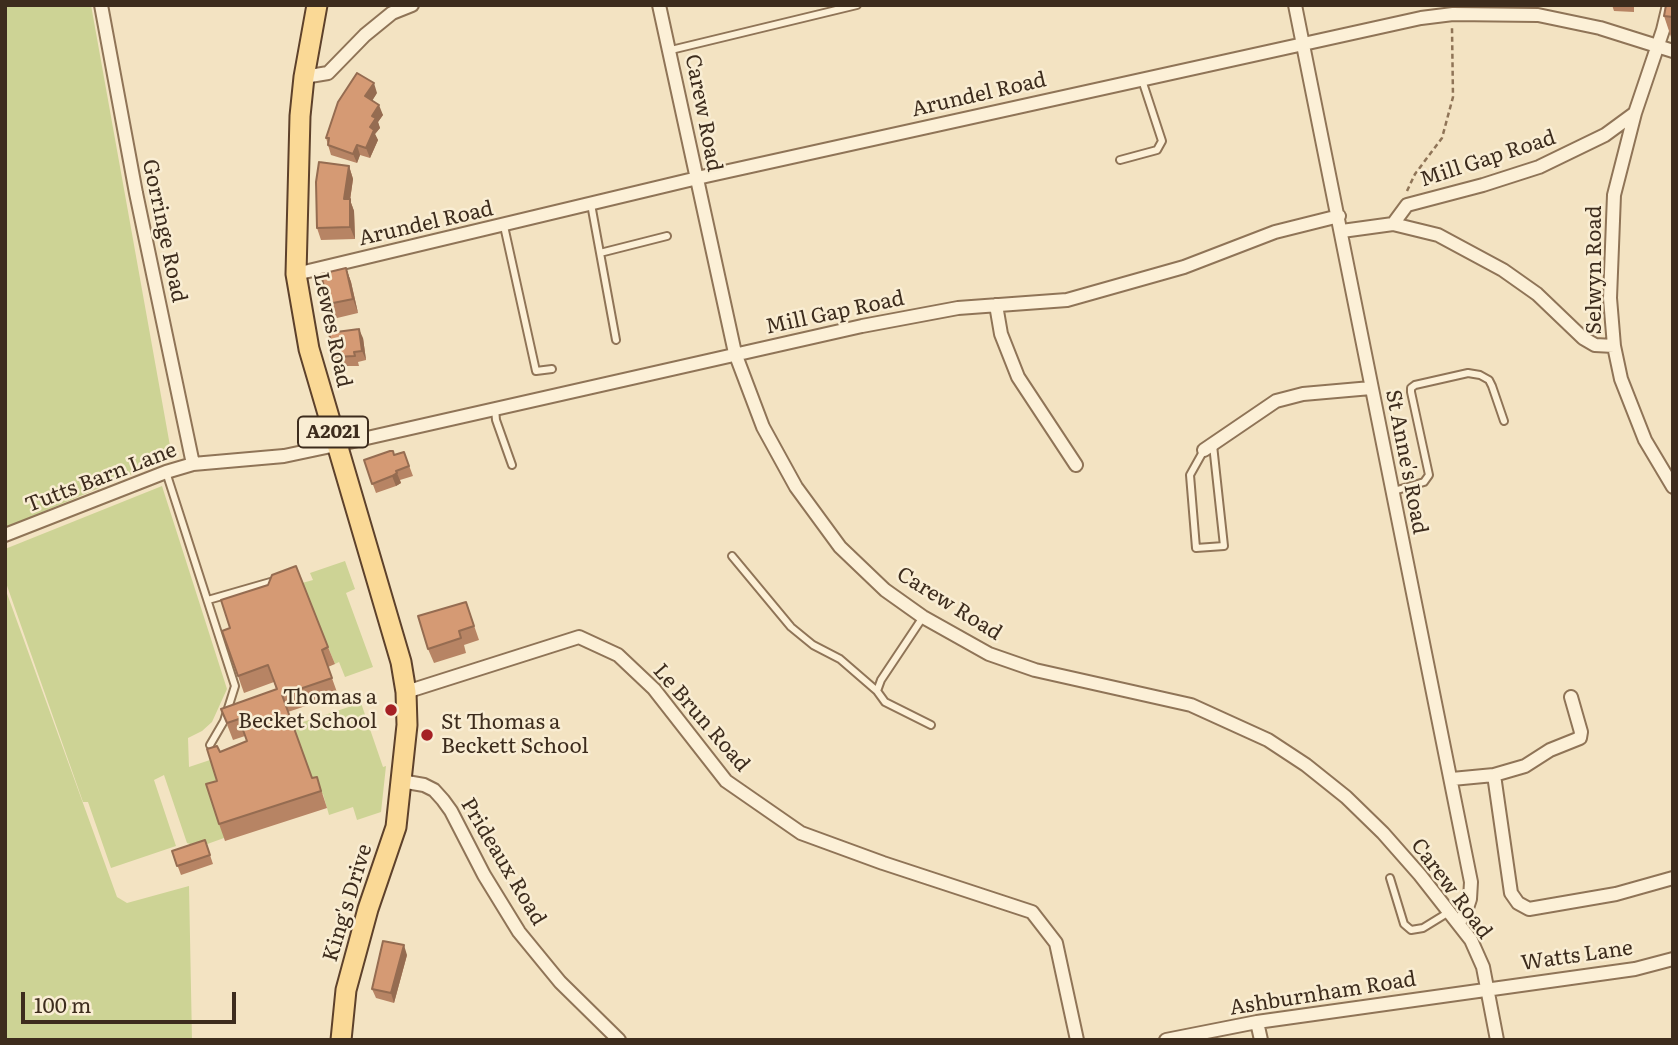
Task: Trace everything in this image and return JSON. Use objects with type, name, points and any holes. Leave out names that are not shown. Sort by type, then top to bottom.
[{"type":"main road","name":"Lewes Road","points":[[317,5],[300,116],[296,274],[309,349],[401,662],[406,692],[406,747],[401,781]]},
{"type":"main road","name":"King's Drive","points":[[341,1040],[346,990],[368,909],[396,827],[401,781]]},
{"type":"street","name":"Gorringe Road","points":[[101,5],[136,193],[193,464]]},
{"type":"street","points":[[304,77],[328,73],[365,35],[393,13],[412,5]]},
{"type":"street","name":"Carew Road","points":[[659,5],[671,50],[735,353],[763,427],[796,488],[840,547],[885,590],[923,617],[989,654],[1035,670],[1191,705],[1268,740],[1307,765],[1346,797],[1383,833],[1458,923],[1478,955],[1497,1040]]},
{"type":"street","name":"St Anne's Road","points":[[1295,5],[1471,883],[1470,899],[1465,914],[1458,923]]},
{"type":"street","name":"Selwyn Road","points":[[1669,5],[1635,113],[1614,195],[1610,298],[1621,379],[1630,407],[1645,440],[1673,487]]},
{"type":"street","name":"Arundel Road","points":[[296,274],[504,226],[590,202],[1453,10],[1538,15],[1600,28],[1673,51]]},
{"type":"street","name":"Mill Gap Road","points":[[1393,224],[1408,205],[1483,186],[1539,167],[1605,135],[1635,113]]},
{"type":"street","name":"Mill Gap Road","points":[[336,445],[876,323],[958,308],[1067,300],[1184,267],[1275,232],[1339,216]]},
{"type":"street","points":[[1342,231],[1393,224],[1438,235],[1503,270],[1537,294],[1583,338],[1595,345],[1615,346]]},
{"type":"street","points":[[996,305],[1001,334],[1018,377],[1076,465]]},
{"type":"street","points":[[1208,446],[1276,401],[1303,394],[1371,388]]},
{"type":"street","name":"Tutts Barn Lane","points":[[5,535],[193,464],[284,456],[336,445]]},
{"type":"street","name":"Le Brun Road","points":[[406,692],[579,637],[618,655],[654,689],[726,780],[801,833],[1032,912],[1056,943],[1077,1040]]},
{"type":"street","points":[[1452,779],[1494,775],[1525,766],[1550,750],[1580,738],[1581,732],[1571,697]]},
{"type":"street","points":[[1494,775],[1511,893],[1518,903],[1529,909],[1616,894],[1673,878]]},
{"type":"street","name":"Prideaux Road","points":[[401,781],[424,785],[434,790],[443,800],[452,811],[484,875],[519,932],[560,982],[619,1040]]},
{"type":"street","name":"Watts Lane","points":[[1486,988],[1634,969],[1673,959]]},
{"type":"street","name":"Ashburnham Road","points":[[1166,1040],[1257,1022],[1486,988]]},
{"type":"street","points":[[1257,1022],[1261,1040]]},
{"type":"lane","points":[[671,50],[857,5]]},
{"type":"lane","points":[[1120,160],[1157,150],[1162,141],[1142,79]]},
{"type":"lane","points":[[590,202],[616,340]]},
{"type":"lane","points":[[504,226],[536,371],[552,369]]},
{"type":"lane","points":[[600,253],[667,236]]},
{"type":"lane","points":[[1392,492],[1424,482],[1429,475],[1411,387],[1468,373],[1480,375],[1489,380],[1504,421]]},
{"type":"lane","points":[[495,407],[496,420],[512,465]]},
{"type":"lane","points":[[1208,446],[1224,546],[1196,548],[1190,475],[1208,446]]},
{"type":"lane","points":[[166,472],[236,686],[224,721],[210,745]]},
{"type":"lane","points":[[732,556],[791,627],[813,645],[840,659],[877,691],[885,702],[931,725]]},
{"type":"lane","points":[[208,600],[286,578]]},
{"type":"lane","points":[[877,691],[881,680],[923,617]]},
{"type":"lane","points":[[1390,877],[1404,924],[1411,930],[1423,928],[1449,912]]},
{"type":"path","points":[[1404,199],[1415,174],[1442,138],[1453,97],[1453,10]]},
{"type":"green space","points":[[5,5],[91,5],[172,457],[5,528]]},
{"type":"green space","points":[[162,486],[227,689],[212,722],[188,738],[189,767],[213,759],[223,798],[224,838],[199,847],[187,843],[164,775],[154,780],[176,846],[111,868],[88,802],[83,802],[5,580],[5,549]]},
{"type":"green space","points":[[345,561],[355,589],[346,593],[373,667],[345,677],[339,662],[335,664],[302,583],[313,580],[310,573]]},
{"type":"green space","points":[[5,588],[117,897],[127,903],[189,886],[192,1040],[5,1040]]},
{"type":"green space","points":[[361,703],[383,767],[386,766],[381,812],[357,820],[353,807],[329,815],[323,794],[318,795],[295,730],[299,729],[297,724]]},
{"type":"building","points":[[1666,5],[1673,5],[1673,17],[1664,16]]},
{"type":"building","points":[[357,73],[374,83],[365,96],[379,105],[372,116],[376,118],[370,127],[374,130],[366,148],[357,145],[353,154],[328,145],[329,138],[326,138],[338,102]]},
{"type":"building","points":[[319,162],[349,166],[344,199],[350,199],[350,227],[317,228],[316,182]]},
{"type":"building","points":[[346,268],[353,299],[328,304],[321,274]]},
{"type":"building","points":[[359,329],[362,351],[354,352],[355,356],[334,357],[329,333]]},
{"type":"building","points":[[393,451],[394,455],[404,452],[409,466],[372,484],[364,460]]},
{"type":"building","points":[[296,566],[328,647],[322,650],[332,678],[282,695],[312,778],[317,777],[321,791],[219,824],[206,784],[217,781],[207,749],[217,746],[220,752],[247,741],[239,719],[227,723],[221,709],[277,689],[268,665],[238,676],[222,631],[230,628],[221,600],[268,585],[272,575]]},
{"type":"building","points":[[466,602],[474,626],[459,631],[461,638],[428,649],[418,616]]},
{"type":"building","points":[[205,840],[210,855],[177,866],[172,851]]},
{"type":"building","points":[[383,941],[404,945],[391,993],[372,989]]},
{"type":"place","name":"Thomas a Becket School","points":[[391,710]]},
{"type":"place","name":"St Thomas a Beckett School","points":[[427,735]]}]
